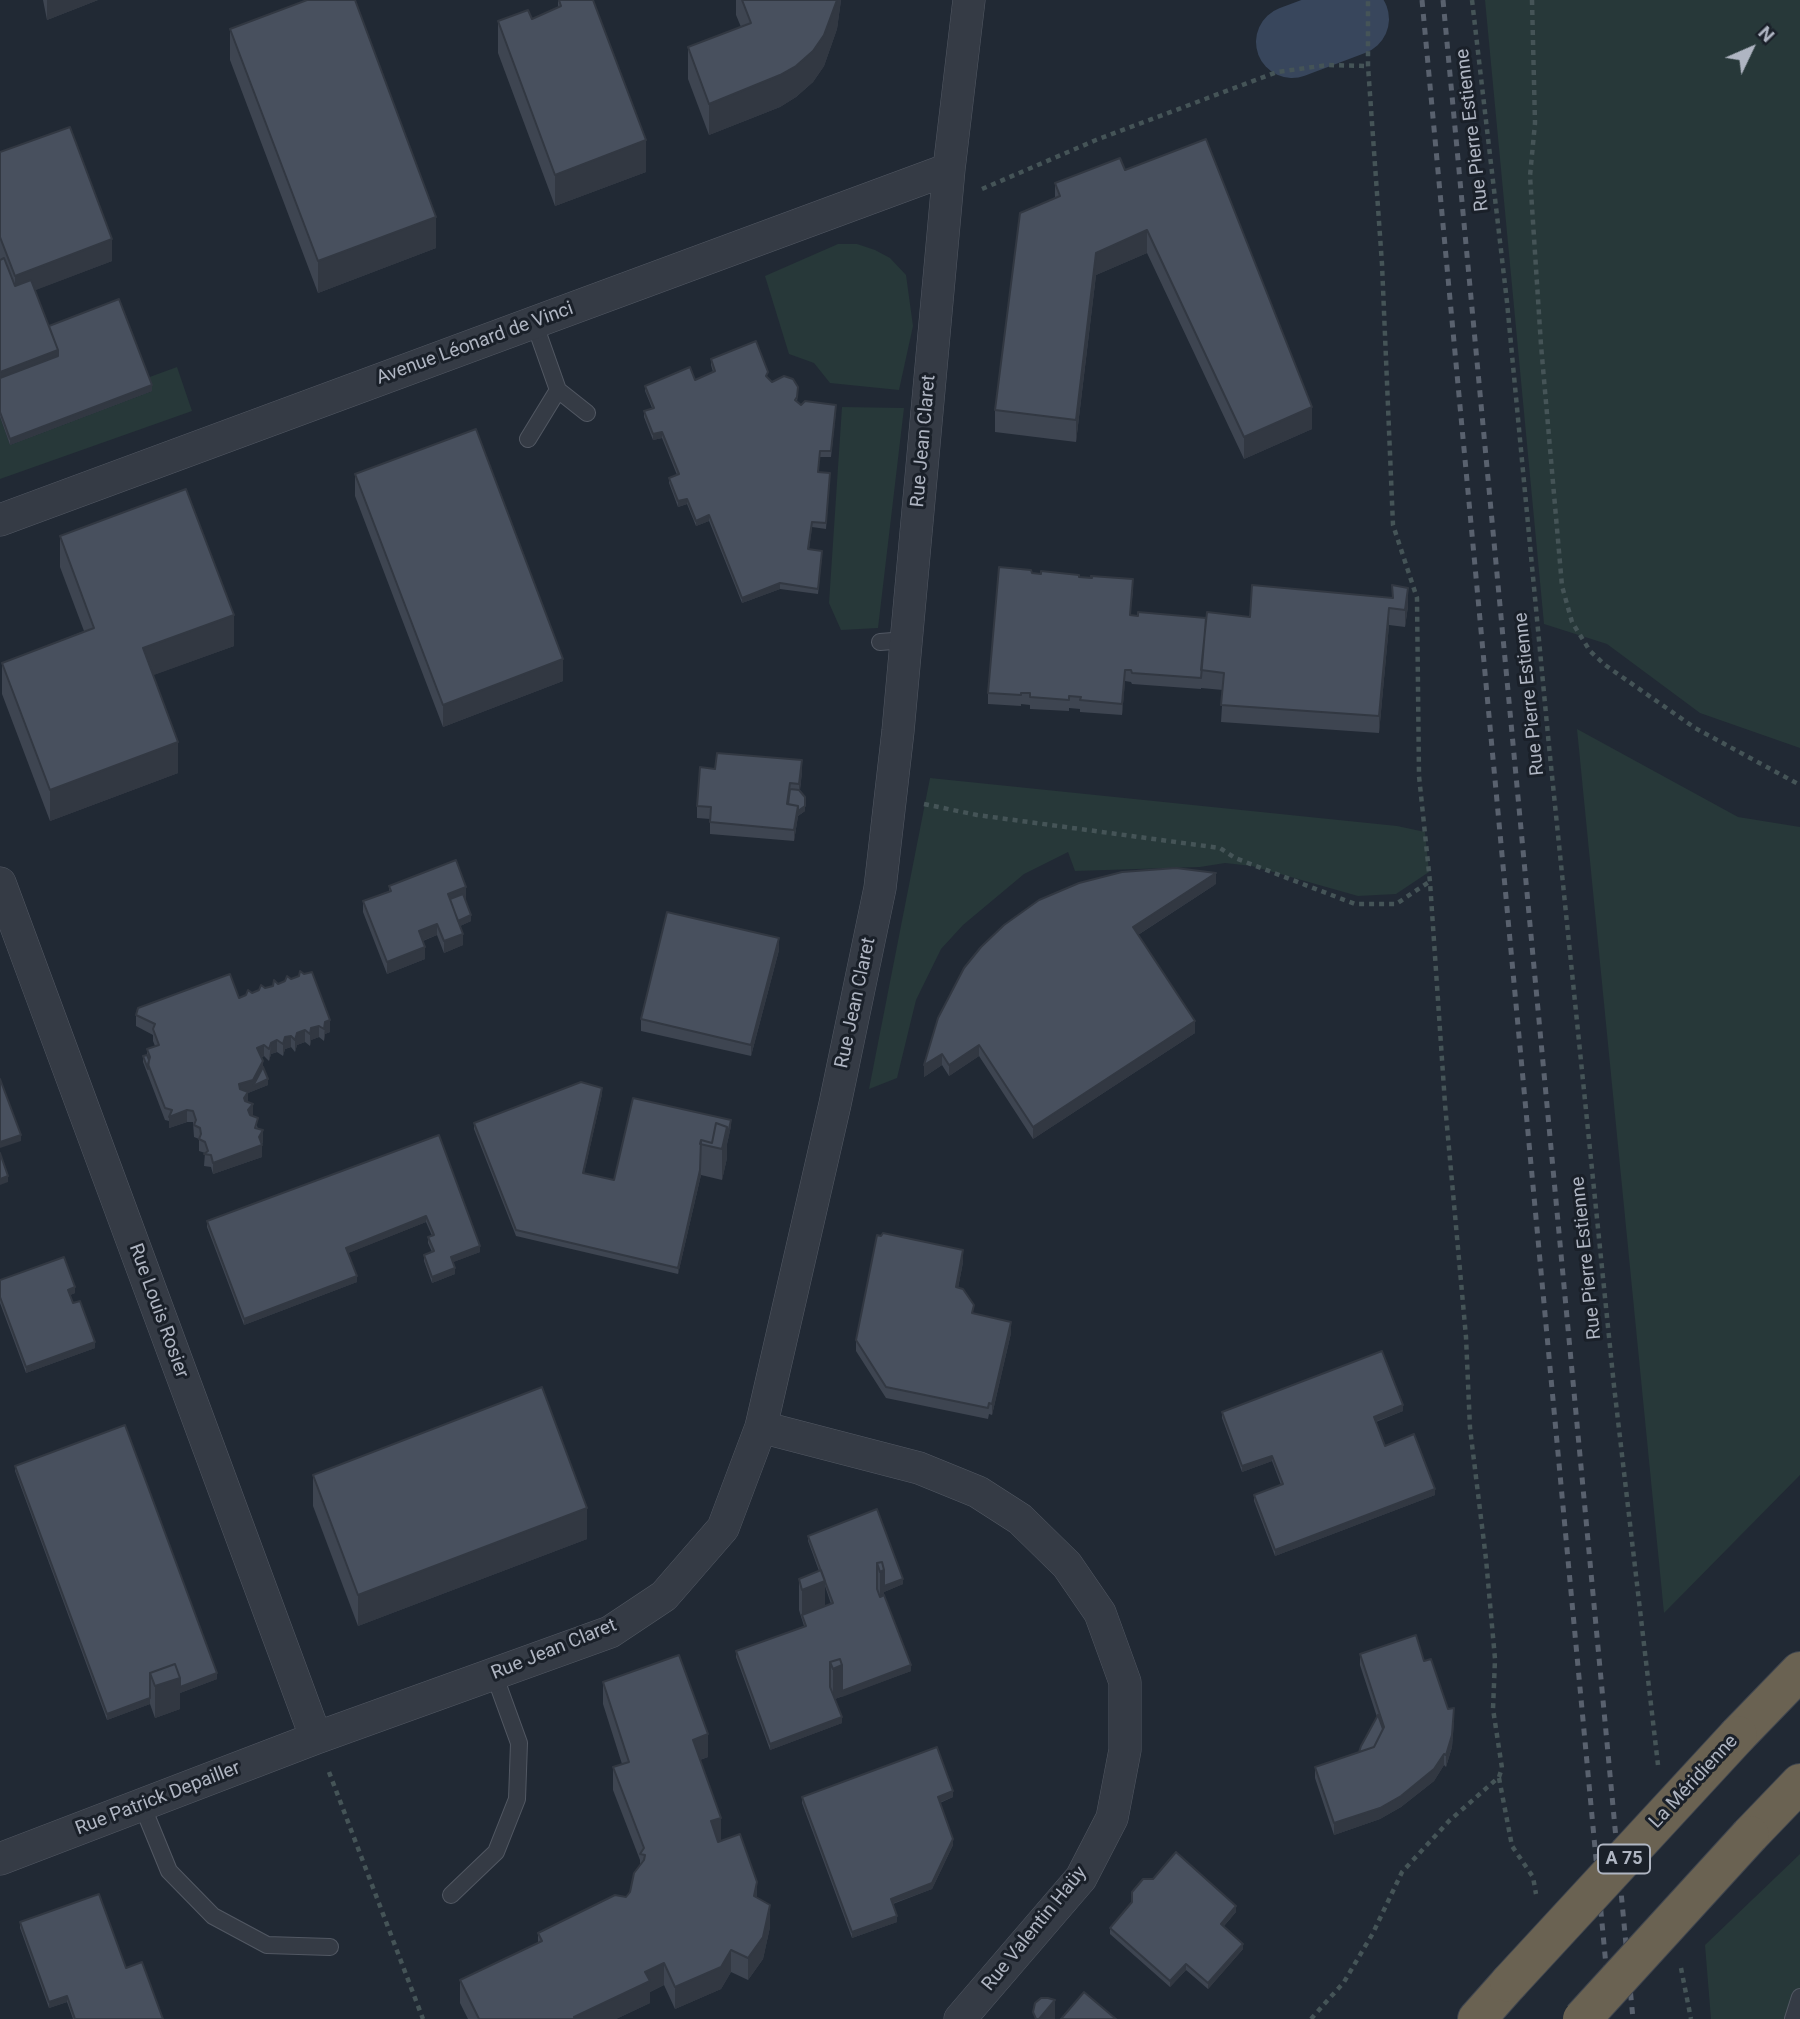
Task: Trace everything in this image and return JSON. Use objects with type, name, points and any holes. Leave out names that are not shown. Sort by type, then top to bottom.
[{"type":"highway","name":"La Méridienne","points":[[1477,2019],[1800,1671]]},
{"type":"highway","points":[[1582,2019],[1800,1783]]},
{"type":"street","name":"Rue Jean Claret","points":[[316,1738],[610,1632],[664,1596],[723,1528],[761,1427],[835,1104],[880,888],[890,796],[893,641],[970,0]]},
{"type":"street","name":"Avenue Léonard de Vinci","points":[[0,520],[949,169]]},
{"type":"street","name":"Rue Louis Rosier","points":[[0,883],[316,1738]]},
{"type":"street","name":"Rue Valentin Haüy","points":[[761,1427],[919,1468],[978,1492],[1020,1519],[1067,1565],[1100,1613],[1122,1673],[1125,1682],[1125,1750],[1112,1818],[1081,1878],[960,2019]]},
{"type":"street","name":"Rue Patrick Depailler","points":[[0,1859],[316,1738]]},
{"type":"lane","points":[[534,322],[558,390],[587,413]]},
{"type":"lane","points":[[528,439],[558,390]]},
{"type":"lane","points":[[451,1895],[496,1852],[517,1799],[519,1743],[495,1674]]},
{"type":"lane","points":[[142,1805],[169,1871],[213,1916],[267,1945],[330,1947]]},
{"type":"lane","points":[[1793,2019],[1800,1997]]},
{"type":"path","points":[[1311,2019],[1344,1982],[1373,1933],[1402,1872],[1448,1821],[1499,1777],[1502,1768],[1493,1709],[1495,1659],[1470,1428],[1466,1337],[1445,1104],[1430,882],[1419,776],[1417,598],[1393,525],[1382,264],[1368,66],[1368,0]]},
{"type":"path","name":"Rue Pierre Estienne","points":[[1472,0],[1507,302],[1614,1386],[1659,1774]]},
{"type":"path","points":[[1532,0],[1535,122],[1530,176],[1541,345],[1562,586],[1572,622],[1590,651],[1605,665],[1695,728],[1800,785]]},
{"type":"path","points":[[946,204],[1096,140],[1277,72],[1328,65],[1368,66]]},
{"type":"path","points":[[890,796],[977,815],[1220,848],[1235,858],[1355,904],[1396,904],[1430,882]]},
{"type":"path","points":[[316,1738],[423,2019]]},
{"type":"path","points":[[1681,1968],[1690,2019]]},
{"type":"shaded area","points":[[1485,0],[1800,0],[1800,748],[1700,713],[1607,644],[1544,624]]},
{"type":"shaded area","points":[[838,244],[857,244],[875,250],[890,258],[906,275],[913,326],[899,390],[830,383],[814,363],[789,354],[765,276]]},
{"type":"shaded area","points":[[177,367],[192,411],[0,479],[0,417],[10,445],[152,391],[147,378]]},
{"type":"shaded area","points":[[842,407],[904,408],[878,628],[841,630],[829,603]]},
{"type":"shaded area","points":[[1577,729],[1738,817],[1800,827],[1800,1475],[1664,1613]]},
{"type":"shaded area","points":[[930,778],[1397,826],[1425,832],[1429,872],[1396,894],[1358,896],[1252,866],[1225,863],[1200,867],[1075,871],[1068,852],[1024,874],[963,925],[941,949],[916,1000],[897,1078],[869,1089]]},
{"type":"shaded area","points":[[1800,1854],[1800,2019],[1711,2019],[1705,1945]]},
{"type":"building","points":[[307,0],[355,0],[436,217],[318,261],[230,29]]},
{"type":"building","points":[[559,0],[593,0],[646,140],[555,175],[498,21],[528,10],[532,19],[561,6]]},
{"type":"building","points":[[742,0],[837,0],[824,35],[813,51],[796,66],[709,104],[688,47],[751,23]]},
{"type":"building","points":[[70,127],[112,239],[15,276],[0,237],[0,152]]},
{"type":"building","points":[[1206,139],[1312,407],[1244,437],[1147,230],[1096,253],[1076,420],[995,410],[1020,213],[1060,196],[1055,183],[1120,158],[1125,170]]},
{"type":"building","points":[[4,258],[15,286],[31,280],[58,350],[0,372],[0,260]]},
{"type":"building","points":[[119,299],[152,385],[10,439],[0,412],[0,378],[58,356],[49,326]]},
{"type":"building","points":[[756,341],[768,372],[766,376],[772,382],[784,376],[793,379],[798,387],[795,400],[801,405],[805,401],[836,405],[831,451],[820,451],[818,472],[830,473],[826,523],[812,522],[808,549],[822,551],[818,589],[780,583],[742,598],[709,515],[696,521],[687,499],[678,501],[669,478],[679,474],[662,432],[653,434],[644,411],[654,408],[645,386],[690,367],[695,380],[715,371],[711,359]]},
{"type":"building","points":[[476,429],[563,659],[443,705],[355,474]]},
{"type":"building","points":[[186,489],[234,615],[143,648],[178,742],[50,790],[2,663],[94,628],[60,536]]},
{"type":"building","points":[[999,567],[1031,570],[1032,573],[1041,574],[1041,571],[1079,577],[1133,579],[1130,615],[1138,616],[1138,612],[1206,618],[1201,678],[1132,673],[1131,670],[1125,670],[1122,704],[1080,700],[1081,697],[1069,696],[1069,700],[1030,697],[1030,693],[988,693]]},
{"type":"building","points":[[1252,585],[1393,598],[1392,585],[1408,588],[1405,610],[1389,608],[1379,716],[1221,705],[1224,673],[1201,670],[1207,612],[1250,617]]},
{"type":"building","points":[[717,753],[802,760],[799,784],[790,783],[787,804],[798,806],[794,830],[710,822],[711,807],[697,806],[700,767],[715,769]]},
{"type":"building","points":[[790,789],[799,790],[805,797],[805,806],[798,811],[798,806],[788,804]]},
{"type":"building","points":[[456,860],[466,887],[448,894],[463,934],[444,941],[437,924],[419,931],[425,947],[387,962],[363,901],[391,891],[389,886]]},
{"type":"building","points":[[1176,868],[1216,873],[1133,927],[1195,1021],[1033,1127],[979,1045],[949,1065],[942,1054],[924,1065],[938,1018],[964,968],[1004,925],[1039,900],[1079,883],[1122,872]]},
{"type":"building","points":[[463,894],[471,915],[458,921],[450,899]]},
{"type":"building","points":[[667,912],[779,938],[751,1045],[641,1019]]},
{"type":"building","points":[[300,971],[304,974],[312,972],[330,1020],[325,1022],[324,1029],[319,1026],[311,1028],[310,1034],[305,1030],[297,1033],[295,1040],[291,1036],[285,1037],[283,1044],[277,1040],[271,1043],[269,1049],[264,1045],[257,1048],[263,1061],[253,1080],[239,1084],[240,1089],[248,1092],[245,1101],[253,1104],[248,1110],[250,1115],[258,1118],[255,1128],[263,1130],[259,1137],[262,1145],[213,1163],[211,1155],[204,1154],[208,1151],[205,1142],[199,1139],[200,1128],[194,1125],[196,1120],[193,1111],[187,1110],[169,1117],[172,1110],[165,1108],[148,1064],[150,1057],[147,1049],[159,1045],[153,1029],[155,1024],[136,1015],[138,1008],[230,974],[239,998],[246,995],[248,990],[252,993],[259,990],[261,985],[265,988],[273,986],[274,980],[278,984],[285,981],[287,976],[291,979],[299,976]]},
{"type":"building","points":[[147,1055],[149,1060],[148,1069],[143,1056]]},
{"type":"building","points":[[263,1067],[268,1079],[253,1086]]},
{"type":"building","points":[[0,1079],[21,1135],[0,1142]]},
{"type":"building","points":[[581,1082],[602,1088],[583,1173],[614,1180],[633,1098],[731,1120],[727,1138],[727,1127],[716,1123],[712,1143],[701,1140],[700,1170],[678,1268],[516,1230],[474,1123]]},
{"type":"building","points":[[716,1123],[727,1127],[722,1149],[700,1144],[701,1140],[712,1143]]},
{"type":"building","points":[[439,1135],[480,1246],[451,1257],[455,1268],[432,1277],[424,1255],[434,1251],[428,1237],[434,1235],[426,1216],[346,1248],[357,1276],[244,1319],[207,1221]]},
{"type":"building","points":[[0,1153],[8,1176],[0,1179]]},
{"type":"building","points":[[883,1233],[963,1250],[956,1287],[963,1289],[974,1305],[972,1313],[1011,1322],[992,1404],[989,1403],[988,1408],[886,1387],[856,1340],[877,1235],[881,1236]]},
{"type":"building","points":[[64,1257],[75,1287],[68,1290],[73,1303],[80,1301],[95,1342],[26,1367],[0,1297],[0,1280]]},
{"type":"building","points":[[1382,1351],[1403,1405],[1374,1417],[1385,1446],[1414,1434],[1435,1489],[1275,1550],[1254,1495],[1283,1484],[1272,1456],[1242,1466],[1222,1412]]},
{"type":"building","points":[[542,1387],[587,1508],[358,1595],[313,1475]]},
{"type":"building","points":[[125,1425],[217,1673],[180,1687],[175,1664],[150,1673],[150,1698],[107,1714],[15,1466]]},
{"type":"building","points":[[877,1509],[903,1579],[884,1586],[882,1562],[877,1563],[877,1589],[880,1597],[884,1595],[911,1665],[842,1691],[840,1659],[830,1662],[830,1687],[842,1717],[770,1744],[736,1651],[806,1626],[802,1615],[833,1603],[808,1536]]},
{"type":"building","points":[[882,1562],[884,1570],[880,1572],[877,1563]]},
{"type":"building","points":[[821,1570],[825,1581],[802,1590],[799,1579]]},
{"type":"building","points":[[1416,1635],[1424,1661],[1431,1659],[1448,1709],[1454,1708],[1452,1735],[1446,1755],[1444,1754],[1434,1769],[1401,1796],[1380,1808],[1334,1823],[1315,1767],[1374,1747],[1384,1727],[1360,1654]]},
{"type":"building","points":[[679,1655],[708,1734],[693,1740],[721,1818],[711,1821],[718,1842],[740,1834],[757,1882],[754,1896],[770,1905],[763,1937],[748,1958],[731,1950],[721,1967],[675,1987],[664,1963],[645,1972],[650,1981],[574,2017],[575,2019],[479,2019],[460,1980],[542,1941],[538,1933],[615,1895],[626,1897],[630,1892],[634,1873],[645,1855],[640,1854],[644,1848],[613,1767],[629,1762],[603,1682]]},
{"type":"building","points":[[840,1659],[842,1665],[833,1669],[830,1662]]},
{"type":"building","points":[[175,1664],[180,1678],[155,1686],[150,1673]]},
{"type":"building","points":[[1378,1715],[1383,1729],[1374,1747],[1359,1752],[1361,1746]]},
{"type":"building","points":[[937,1747],[953,1791],[938,1797],[953,1839],[932,1883],[891,1899],[897,1916],[852,1932],[802,1797]]},
{"type":"building","points":[[1176,1852],[1236,1906],[1221,1924],[1243,1944],[1208,1983],[1186,1964],[1170,1981],[1110,1928],[1132,1902],[1132,1892],[1143,1879],[1153,1879]]},
{"type":"building","points":[[99,1894],[126,1968],[142,1962],[163,2019],[75,2019],[67,1996],[49,2002],[20,1922]]},
{"type":"building","points":[[1084,1992],[1116,2019],[1061,2019]]},
{"type":"building","points":[[1041,1998],[1055,2000],[1039,2019],[1036,2019],[1033,2012],[1035,2003]]},
{"type":"waterway","points":[[1292,42],[1353,19]]},
{"type":"railway","points":[[1422,0],[1611,2019]]},
{"type":"railway","points":[[1443,0],[1633,2019]]}]
